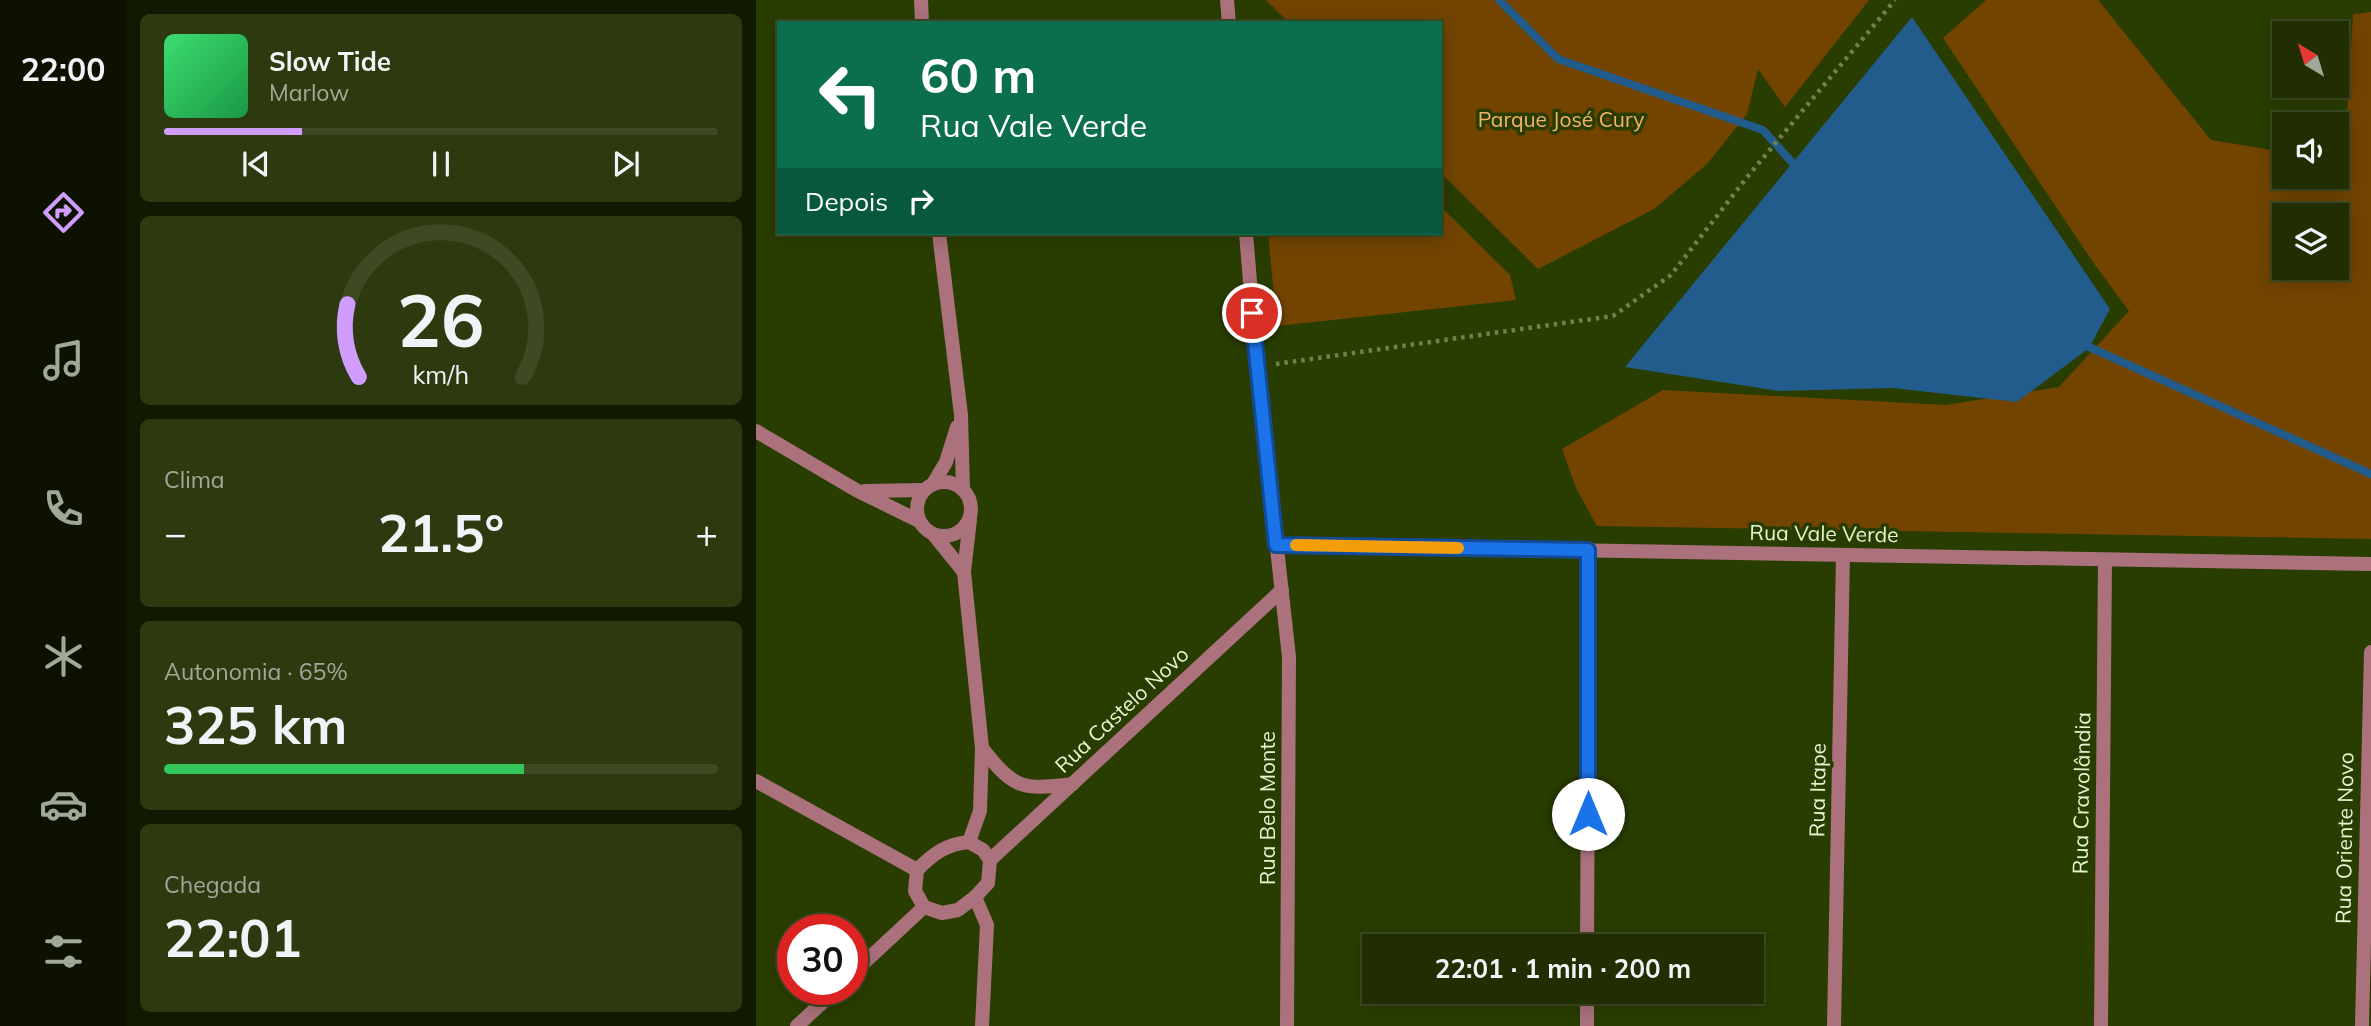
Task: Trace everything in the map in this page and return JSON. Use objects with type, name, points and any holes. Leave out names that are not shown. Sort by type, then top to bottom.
[{"type":"street","points":[[921,0],[922,21]]},
{"type":"street","points":[[1227,0],[1229,21]]},
{"type":"street","points":[[939,235],[961,415],[963,489]]},
{"type":"street","name":"Rua Belo Monte","points":[[1246,235],[1256,367],[1289,657],[1287,1026]]},
{"type":"street","points":[[961,415],[946,462],[918,500],[916,510],[925,529],[934,535],[964,572]]},
{"type":"street","points":[[756,430],[856,490],[919,521]]},
{"type":"street","points":[[856,490],[928,487],[943,482],[963,489],[969,498],[971,509],[964,572],[982,748],[980,810],[970,842]]},
{"type":"street","points":[[934,535],[955,535],[970,519]]},
{"type":"street","name":"Rua Vale Verde","points":[[1276,545],[2371,564]]},
{"type":"street","points":[[1587,934],[1588,550]]},
{"type":"street","name":"Rua Itape","points":[[1834,1026],[1843,555]]},
{"type":"street","name":"Rua Cravolândia","points":[[2101,1026],[2105,560]]},
{"type":"street","name":"Rua Castelo Novo","points":[[990,860],[1282,590]]},
{"type":"street","name":"Rua Oriente Novo","points":[[2362,1026],[2371,652]]},
{"type":"street","points":[[982,748],[1000,771],[1017,783],[1034,789],[1073,784]]},
{"type":"street","points":[[756,781],[917,870]]},
{"type":"street","points":[[970,842],[983,850],[990,860],[988,883],[958,910],[942,913],[924,907],[915,891],[917,870],[953,843],[970,842]]},
{"type":"street","points":[[975,897],[987,925],[982,1026]]},
{"type":"street","points":[[868,959],[924,907]]},
{"type":"street","points":[[1587,1004],[1587,1026]]},
{"type":"street","points":[[797,1026],[820,1005]]},
{"type":"path","points":[[1256,367],[1614,316],[1671,275],[1763,158],[1895,0]]},
{"type":"green space","name":"Parque José Cury","points":[[1266,0],[1869,0],[1785,107],[1758,69],[1747,114],[1707,164],[1654,209],[1538,269],[1442,174],[1442,21],[1287,21]]},
{"type":"green space","points":[[1986,0],[2098,0],[2211,140],[2272,150],[2272,189],[2349,189],[2347,112],[2353,14],[2371,12],[2371,539],[1597,526],[1576,488],[1562,449],[1663,390],[1946,405],[2059,387],[2129,311],[2095,265],[1943,38]]},
{"type":"green space","points":[[1442,208],[1510,275],[1516,300],[1277,326],[1268,235],[1442,235]]},
{"type":"water","points":[[1912,17],[2110,309],[2089,348],[2017,402],[1893,388],[1779,391],[1625,367]]},
{"type":"waterway","points":[[1499,0],[1558,59],[1763,130],[1799,170]]},
{"type":"waterway","points":[[2080,343],[2371,474]]},
{"type":"slow traffic","points":[[1296,545],[1458,548]]},
{"type":"route","points":[[1252,313],[1276,545],[1588,550],[1588,814]]}]
